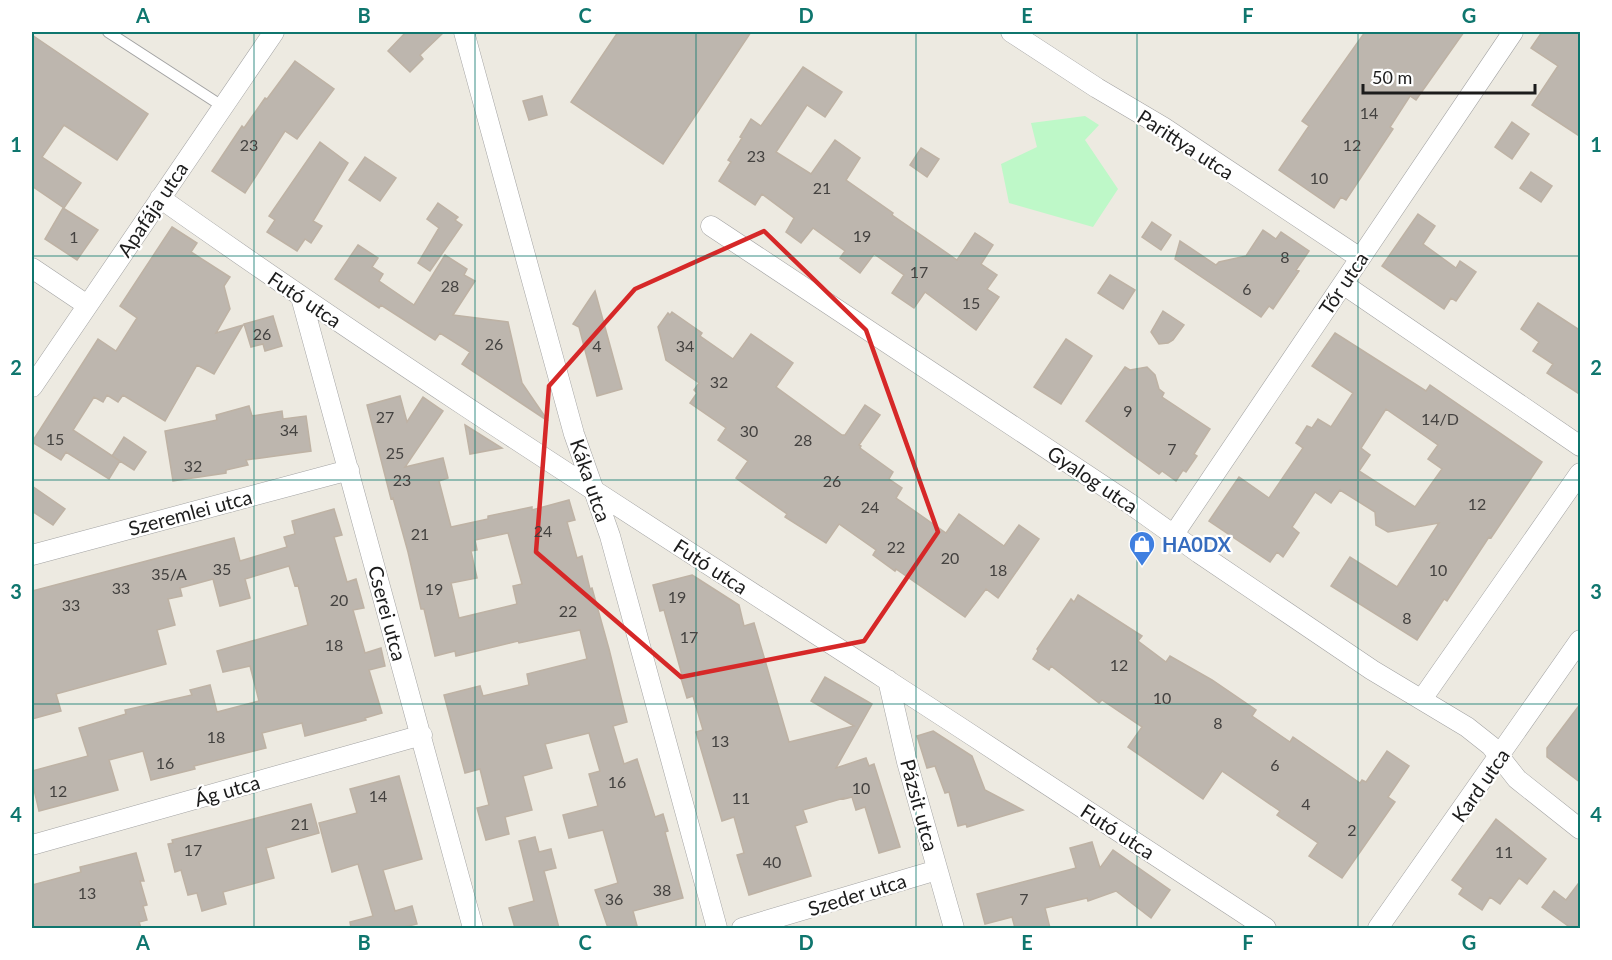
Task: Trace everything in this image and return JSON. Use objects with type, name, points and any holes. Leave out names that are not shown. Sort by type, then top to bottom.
[{"type":"street","name":"Apafája utca","points":[[32,387],[274,32]]},
{"type":"street","name":"Káka utca","points":[[464,32],[574,434],[610,536],[717,928]]},
{"type":"street","name":"Parittya utca","points":[[1011,32],[1097,88],[1163,127],[1360,258]]},
{"type":"street","name":"Tőr utca","points":[[1174,534],[1513,32]]},
{"type":"street","name":"Futó utca","points":[[159,198],[301,297],[538,454],[1266,928]]},
{"type":"street","name":"Gyalog utca","points":[[711,226],[1174,534],[1199,554],[1363,663],[1474,732],[1491,746],[1523,785],[1581,829]]},
{"type":"street","points":[[32,268],[87,305]]},
{"type":"street","points":[[1343,284],[1581,446]]},
{"type":"street","name":"Cserei utca","points":[[301,297],[473,928]]},
{"type":"street","name":"Szeremlei utca","points":[[32,555],[349,470]]},
{"type":"street","points":[[1422,699],[1581,473]]},
{"type":"street","name":"Kard utca","points":[[1378,928],[1581,640]]},
{"type":"street","name":"Pázsit utca","points":[[888,680],[954,928]]},
{"type":"street","name":"Ág utca","points":[[32,845],[422,735]]},
{"type":"street","name":"Szeder utca","points":[[742,928],[938,870]]},
{"type":"lane","points":[[108,32],[222,106]]},
{"type":"highlighted area","points":[[764,231],[866,330],[938,532],[864,641],[681,677],[536,552],[549,386],[635,289]]},
{"type":"green space","points":[[1085,116],[1099,125],[1085,140],[1118,189],[1093,227],[1009,203],[1001,164],[1037,147],[1031,123]]},
{"type":"building","points":[[406,32],[444,32],[420,55],[423,59],[410,72],[388,51]]},
{"type":"building","points":[[618,32],[751,32],[663,164],[571,102]]},
{"type":"building","points":[[1365,32],[1464,32],[1416,100],[1410,96],[1390,127],[1393,129],[1346,200],[1341,197],[1334,208],[1279,170],[1309,126],[1302,121]]},
{"type":"building","points":[[1542,32],[1581,32],[1581,137],[1532,105],[1558,66],[1531,48]]},
{"type":"building","points":[[32,35],[148,114],[117,160],[64,125],[42,157],[81,183],[64,208],[32,186]]},
{"type":"building","points":[[295,61],[334,89],[297,139],[285,131],[245,193],[212,171],[242,126],[244,128]]},
{"type":"building","points":[[803,67],[842,92],[825,117],[807,105],[776,152],[811,174],[835,140],[860,158],[846,180],[957,260],[975,233],[993,245],[981,264],[997,275],[987,289],[999,297],[976,330],[925,292],[914,308],[892,293],[904,275],[874,254],[860,273],[840,258],[845,251],[813,228],[801,243],[786,232],[794,218],[762,194],[755,205],[719,181],[731,162],[728,160],[751,119],[761,126]]},
{"type":"building","points":[[542,96],[547,115],[529,120],[523,101]]},
{"type":"building","points":[[1512,122],[1529,134],[1512,159],[1495,147]]},
{"type":"building","points":[[320,142],[348,163],[313,221],[322,226],[311,243],[305,239],[297,251],[267,232],[275,220],[269,216]]},
{"type":"building","points":[[921,148],[939,159],[927,177],[910,165]]},
{"type":"building","points":[[365,157],[396,178],[380,201],[349,180]]},
{"type":"building","points":[[1531,172],[1552,186],[1541,202],[1520,188]]},
{"type":"building","points":[[438,203],[458,217],[455,220],[462,225],[430,271],[418,263],[439,228],[427,219]]},
{"type":"building","points":[[63,208],[98,230],[77,260],[45,239]]},
{"type":"building","points":[[1418,214],[1435,226],[1423,244],[1456,268],[1460,261],[1476,272],[1456,301],[1451,298],[1444,309],[1382,266]]},
{"type":"building","points":[[1152,222],[1171,235],[1161,250],[1142,237]]},
{"type":"building","points":[[172,227],[197,243],[191,252],[230,277],[224,286],[230,309],[216,333],[243,325],[214,374],[197,365],[165,421],[123,395],[118,402],[107,395],[103,402],[94,397],[73,430],[120,461],[109,479],[66,452],[61,460],[32,442],[98,339],[116,351],[137,318],[120,306]]},
{"type":"building","points":[[1263,230],[1276,239],[1281,232],[1309,251],[1296,270],[1299,271],[1273,309],[1269,306],[1261,317],[1175,259],[1180,241],[1216,265],[1219,262],[1246,256]]},
{"type":"building","points":[[358,245],[378,258],[372,267],[383,274],[379,281],[414,305],[445,255],[467,269],[464,275],[475,281],[453,315],[508,322],[522,383],[548,421],[462,364],[470,352],[440,333],[435,340],[381,305],[379,308],[335,279]]},
{"type":"building","points":[[1110,275],[1135,290],[1123,309],[1098,293]]},
{"type":"building","points":[[595,291],[622,389],[597,396],[579,327],[573,324]]},
{"type":"building","points":[[1538,303],[1581,331],[1581,395],[1547,373],[1553,364],[1533,351],[1539,342],[1521,329]]},
{"type":"building","points":[[1163,311],[1184,325],[1173,340],[1159,344],[1151,332]]},
{"type":"building","points":[[672,312],[702,333],[700,336],[733,359],[751,334],[793,363],[776,387],[842,435],[845,435],[865,405],[880,415],[859,445],[860,448],[893,472],[889,479],[902,488],[896,498],[946,533],[959,514],[1004,546],[1019,525],[1039,539],[998,598],[986,589],[965,617],[873,555],[876,550],[839,524],[826,543],[785,517],[787,514],[736,478],[748,461],[718,440],[726,428],[690,403],[697,393],[694,390],[699,383],[666,360],[658,327],[668,313],[670,315]]},
{"type":"building","points":[[273,316],[282,346],[265,351],[263,344],[251,347],[244,324]]},
{"type":"building","points":[[1335,333],[1426,391],[1430,385],[1542,462],[1447,601],[1444,599],[1417,640],[1331,586],[1350,557],[1397,587],[1439,523],[1388,532],[1376,525],[1375,512],[1340,490],[1331,503],[1315,492],[1292,527],[1299,533],[1283,557],[1277,552],[1270,562],[1209,521],[1239,477],[1269,498],[1303,448],[1296,443],[1307,426],[1312,428],[1318,419],[1331,427],[1353,393],[1312,366]],"holes":[[[1386,409],[1438,445],[1428,459],[1442,469],[1415,507],[1359,471],[1370,455],[1361,448]]]},
{"type":"building","points":[[1066,339],[1092,356],[1061,404],[1034,387]]},
{"type":"building","points":[[1125,367],[1130,370],[1147,367],[1155,375],[1159,389],[1164,393],[1162,397],[1210,429],[1194,454],[1197,456],[1186,472],[1183,470],[1176,481],[1162,471],[1159,474],[1086,421]]},
{"type":"building","points":[[400,396],[407,422],[423,397],[443,411],[405,467],[443,458],[448,478],[439,481],[451,527],[488,519],[488,516],[532,507],[532,510],[569,500],[575,520],[567,522],[577,558],[582,556],[590,589],[592,588],[627,722],[613,726],[624,764],[637,759],[655,817],[663,814],[668,831],[665,832],[683,898],[633,911],[637,926],[608,928],[595,890],[618,883],[603,830],[569,838],[563,815],[598,806],[589,774],[600,771],[589,733],[545,744],[552,768],[523,776],[532,810],[505,817],[509,834],[486,840],[477,808],[489,805],[480,769],[465,773],[444,695],[480,686],[483,696],[529,685],[527,674],[587,659],[580,630],[519,643],[518,641],[456,656],[455,651],[435,656],[367,405]],"holes":[[[508,533],[522,584],[513,586],[517,604],[459,618],[451,583],[477,578],[471,551],[477,550],[475,540]]]},
{"type":"building","points":[[249,406],[252,416],[282,411],[283,419],[306,416],[311,451],[246,460],[248,465],[226,470],[226,473],[173,481],[165,431],[217,420],[216,415]]},
{"type":"building","points":[[465,425],[502,448],[470,454]]},
{"type":"building","points":[[124,437],[146,452],[134,470],[112,456]]},
{"type":"building","points":[[32,486],[65,509],[53,525],[32,511]]},
{"type":"building","points":[[334,509],[342,535],[334,537],[347,582],[356,579],[364,608],[353,610],[365,653],[381,648],[385,666],[369,670],[382,713],[365,718],[366,720],[305,736],[302,723],[262,733],[266,748],[194,766],[195,769],[151,780],[143,751],[109,760],[118,790],[39,811],[32,771],[88,756],[79,728],[126,714],[125,710],[192,695],[190,690],[210,685],[217,712],[259,701],[250,666],[223,672],[217,651],[308,625],[298,585],[295,586],[289,566],[245,579],[250,598],[220,606],[213,579],[180,588],[182,596],[168,599],[175,625],[157,630],[166,664],[56,694],[61,711],[32,719],[32,591],[234,538],[240,561],[287,547],[284,537],[295,534],[292,521]]},
{"type":"building","points":[[692,575],[739,605],[744,626],[754,623],[789,742],[854,726],[811,701],[825,677],[872,704],[836,768],[866,758],[869,766],[874,764],[900,847],[879,853],[865,807],[856,810],[852,797],[803,810],[807,822],[795,826],[811,876],[749,895],[737,855],[744,853],[734,817],[722,821],[696,732],[703,730],[693,696],[687,698],[664,610],[660,611],[653,585]]},
{"type":"building","points":[[1078,595],[1142,636],[1138,641],[1166,662],[1170,656],[1212,680],[1256,710],[1252,716],[1290,742],[1293,737],[1360,783],[1362,780],[1366,782],[1387,751],[1409,766],[1388,797],[1395,802],[1342,878],[1309,856],[1318,843],[1277,815],[1280,811],[1222,771],[1203,799],[1128,747],[1142,727],[1102,700],[1099,703],[1051,666],[1049,670],[1033,659],[1037,649],[1071,599],[1074,602]]},
{"type":"building","points":[[1581,703],[1581,783],[1547,757],[1547,748]]},
{"type":"building","points":[[933,731],[972,756],[985,790],[1023,810],[967,827],[966,824],[958,826],[949,792],[945,793],[935,766],[927,768],[917,736]]},
{"type":"building","points":[[399,776],[422,859],[383,870],[395,911],[412,906],[417,924],[400,928],[351,928],[350,922],[373,916],[358,864],[332,872],[319,823],[357,813],[350,789]]},
{"type":"building","points":[[311,804],[319,833],[266,848],[274,878],[223,892],[226,904],[202,911],[197,893],[188,895],[181,870],[175,872],[168,844],[173,843],[172,840]]},
{"type":"building","points":[[1496,819],[1546,859],[1527,884],[1519,878],[1500,904],[1490,897],[1482,910],[1459,894],[1463,888],[1452,880]]},
{"type":"building","points":[[535,837],[539,852],[551,849],[556,868],[544,871],[559,928],[515,928],[509,908],[534,901],[519,841]]},
{"type":"building","points":[[1092,842],[1100,868],[1113,850],[1170,890],[1151,918],[1116,891],[1088,901],[1087,898],[1045,908],[1050,928],[1015,928],[1012,917],[985,924],[977,894],[1076,868],[1070,848]]},
{"type":"building","points":[[136,853],[144,881],[140,881],[147,905],[143,906],[147,920],[139,922],[141,928],[32,928],[32,885],[81,872],[80,867]]},
{"type":"building","points":[[1581,880],[1581,928],[1571,928],[1542,907],[1554,891],[1566,900]]},
{"type":"place","name":"HA0DX","points":[[1142,567]]}]
